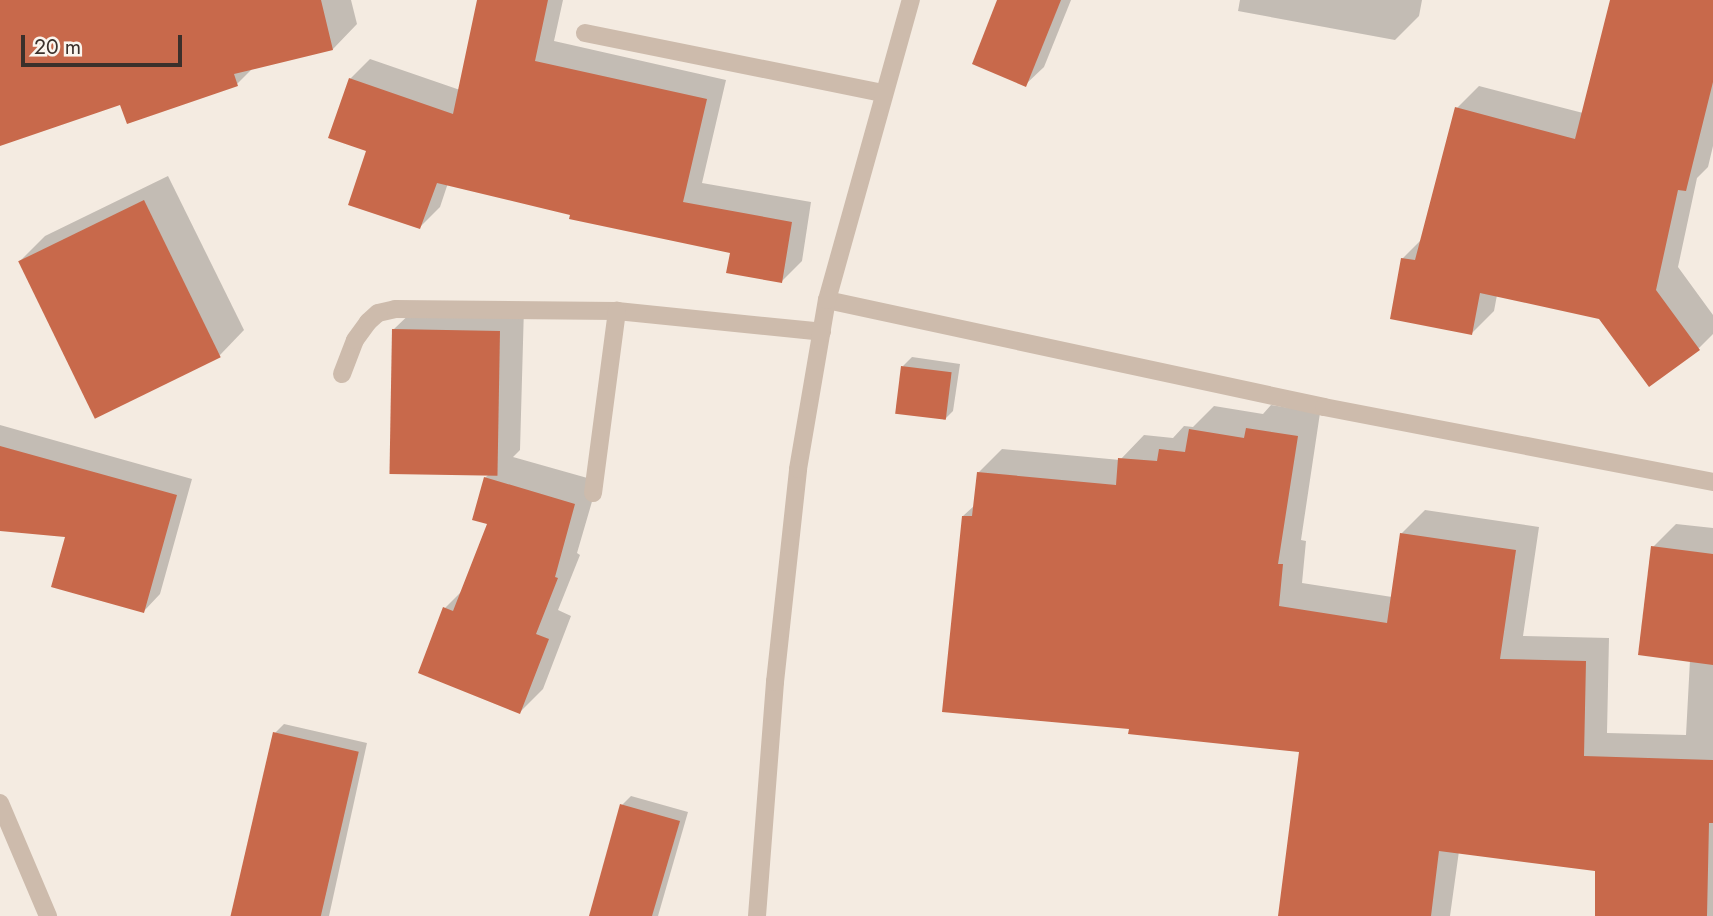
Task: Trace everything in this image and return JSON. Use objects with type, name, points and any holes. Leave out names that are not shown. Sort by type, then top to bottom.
[{"type":"street","points":[[757,916],[775,682],[798,469],[827,299],[911,0]]},
{"type":"street","points":[[585,33],[883,93]]},
{"type":"street","points":[[827,299],[1324,407],[1712,476]]},
{"type":"street","points":[[342,374],[355,340],[368,322],[378,313],[395,309],[617,311],[822,332]]},
{"type":"street","points":[[593,494],[617,311]]},
{"type":"street","points":[[0,803],[48,916]]},
{"type":"building","points":[[0,0],[321,0],[333,50],[234,74],[238,86],[127,124],[120,105],[0,146]]},
{"type":"building","points":[[477,0],[548,0],[535,61],[707,99],[683,202],[792,222],[782,283],[726,273],[730,253],[569,219],[570,215],[437,183],[420,229],[348,205],[366,151],[328,138],[349,78],[453,114]]},
{"type":"building","points":[[997,0],[1061,0],[1026,87],[972,64]]},
{"type":"building","points":[[1610,0],[1713,0],[1713,82],[1686,191],[1678,190],[1656,290],[1700,350],[1649,387],[1599,319],[1480,293],[1472,335],[1390,319],[1401,258],[1415,260],[1455,107],[1575,139]]},
{"type":"building","points":[[144,200],[221,357],[95,419],[18,261]]},
{"type":"building","points":[[392,329],[500,331],[497,476],[389,474]]},
{"type":"building","points":[[901,366],[952,372],[946,420],[895,414]]},
{"type":"building","points":[[1246,428],[1298,436],[1278,564],[1283,564],[1279,606],[1387,623],[1400,533],[1516,550],[1500,659],[1586,661],[1584,756],[1713,760],[1713,823],[1709,823],[1707,916],[1595,916],[1595,871],[1439,851],[1431,916],[1278,916],[1299,752],[1128,734],[1129,729],[942,712],[962,516],[972,516],[977,472],[1116,485],[1118,458],[1157,461],[1159,449],[1185,452],[1189,429],[1244,438]]},
{"type":"building","points":[[0,446],[177,495],[144,613],[51,587],[65,537],[0,531]]},
{"type":"building","points":[[484,477],[575,504],[555,577],[558,578],[536,634],[549,639],[520,714],[418,673],[443,607],[453,611],[487,524],[472,520]]},
{"type":"building","points":[[1651,546],[1713,554],[1713,665],[1638,655]]},
{"type":"building","points":[[273,732],[359,752],[321,916],[231,916]]},
{"type":"building","points":[[620,804],[680,821],[652,916],[589,916]]}]
